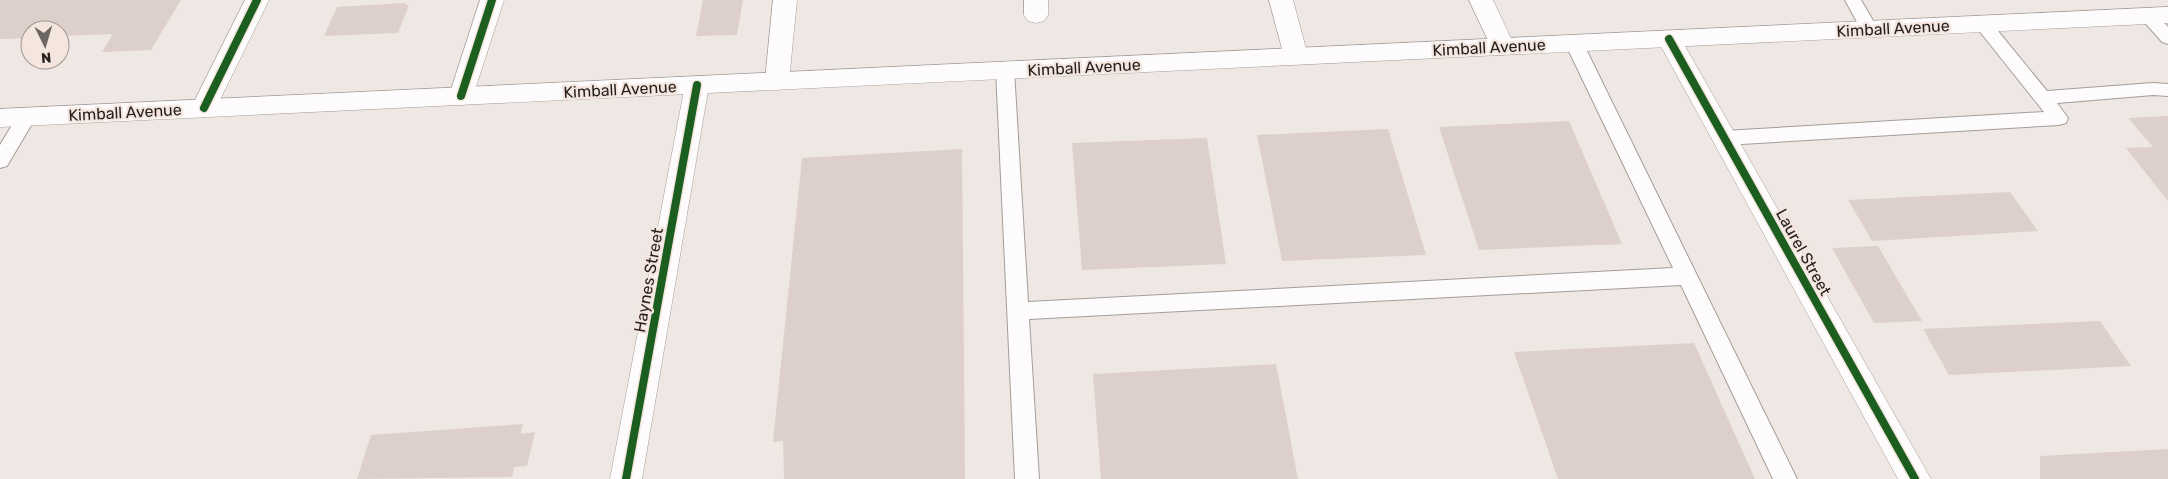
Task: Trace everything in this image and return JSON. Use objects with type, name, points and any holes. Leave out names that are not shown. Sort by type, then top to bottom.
[{"type":"main road","points":[[204,108],[256,0]]},
{"type":"main road","points":[[461,96],[492,0]]},
{"type":"main road","points":[[777,81],[785,0]]},
{"type":"main road","points":[[1281,0],[1296,56]]},
{"type":"main road","points":[[1481,0],[1503,47]]},
{"type":"main road","name":"Kimball Avenue","points":[[0,118],[2158,15]]},
{"type":"main road","name":"Laurel Street","points":[[1669,39],[1915,479]]},
{"type":"main road","name":"Haynes Street","points":[[626,479],[697,85]]},
{"type":"lane","points":[[1853,0],[1869,30]]},
{"type":"lane","points":[[2158,15],[2168,38]]},
{"type":"lane","points":[[1724,138],[2059,118],[1984,24]]},
{"type":"lane","points":[[1574,43],[1785,479]]},
{"type":"lane","points":[[1005,70],[1027,479]]},
{"type":"lane","points":[[2043,98],[2153,89],[2168,90]]},
{"type":"lane","points":[[0,161],[27,117]]},
{"type":"lane","points":[[1018,311],[1686,276]]},
{"type":"building","points":[[0,0],[181,0],[151,50],[102,52],[113,34],[70,36],[70,20],[20,20],[20,38],[0,39]]},
{"type":"building","points":[[703,0],[743,0],[737,35],[696,36]]},
{"type":"building","points":[[406,3],[405,5],[409,5],[398,33],[324,36],[337,7]]},
{"type":"building","points":[[2168,116],[2168,201],[2126,148],[2153,147],[2128,118]]},
{"type":"building","points":[[1569,121],[1622,244],[1479,250],[1439,127]]},
{"type":"building","points":[[1388,129],[1426,255],[1282,261],[1257,135]]},
{"type":"building","points":[[1207,138],[1226,264],[1082,270],[1072,143]]},
{"type":"building","points":[[962,149],[965,479],[784,479],[783,441],[773,442],[802,158]]},
{"type":"building","points":[[2010,192],[2038,231],[1872,241],[1848,200]]},
{"type":"building","points":[[1878,246],[1922,321],[1874,323],[1832,248]]},
{"type":"building","points":[[2100,321],[2131,366],[1949,375],[1923,329]]},
{"type":"building","points":[[1694,343],[1755,479],[1558,479],[1514,352]]},
{"type":"building","points":[[1276,364],[1298,479],[1101,479],[1093,374]]},
{"type":"building","points":[[523,424],[521,434],[535,432],[527,466],[514,467],[512,477],[357,479],[371,435]]},
{"type":"building","points":[[2168,449],[2168,479],[2040,479],[2040,456]]},
{"type":"cycle path","points":[[204,108],[257,0]]},
{"type":"cycle path","points":[[461,96],[492,0]]},
{"type":"cycle path","points":[[1669,39],[1915,479]]},
{"type":"cycle path","points":[[626,479],[697,85]]}]
